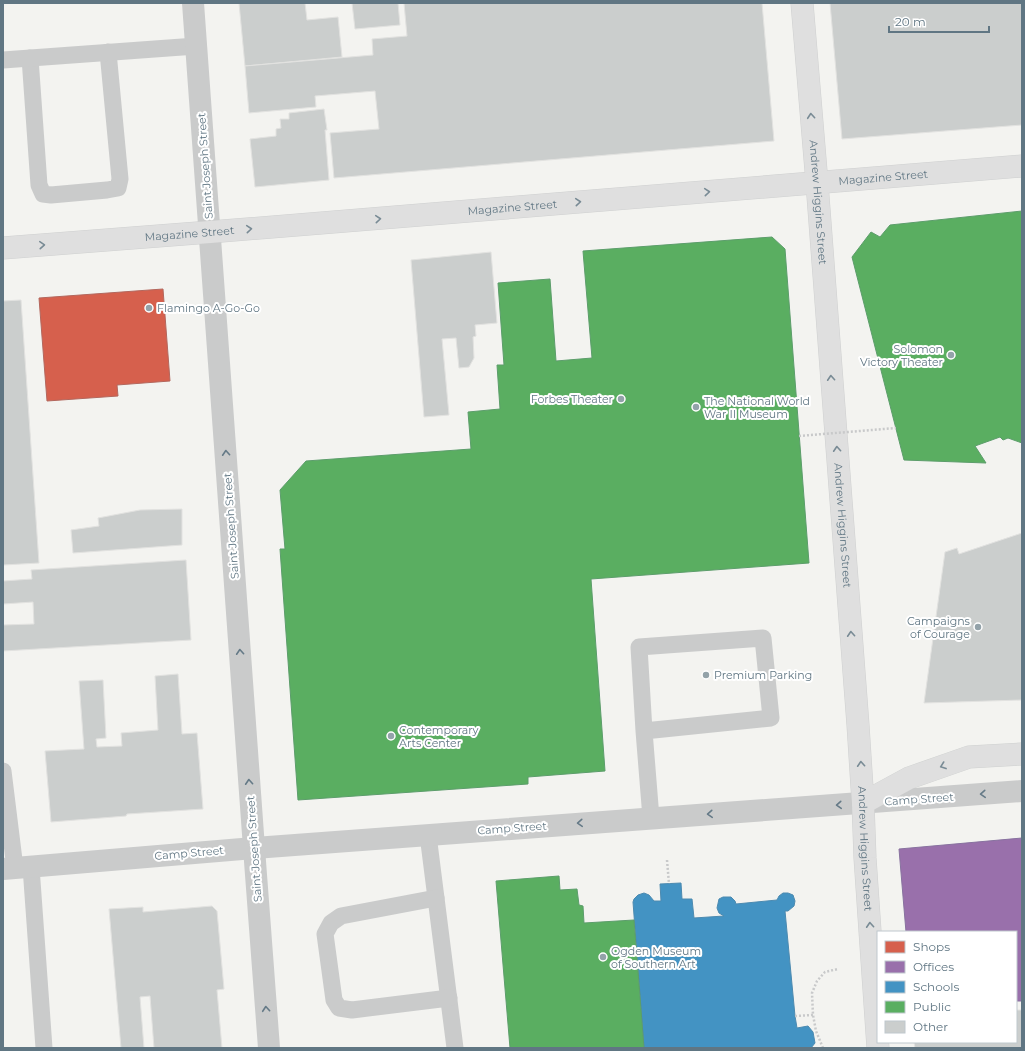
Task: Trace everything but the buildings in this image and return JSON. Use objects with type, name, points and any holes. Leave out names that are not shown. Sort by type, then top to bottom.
[{"type":"main road","name":"Andrew Higgins Street","points":[[802,3],[817,183],[863,803],[865,858],[877,1033]]},
{"type":"main road","name":"Magazine Street","points":[[3,248],[1022,166]]},
{"type":"main road","points":[[863,803],[909,778],[969,757],[1022,754]]},
{"type":"street","name":"Saint Joseph Street","points":[[193,3],[269,1048]]},
{"type":"street","name":"Camp Street","points":[[16,868],[428,834],[1022,792]]},
{"type":"lane","points":[[3,60],[196,46]]},
{"type":"lane","points":[[30,58],[38,185],[43,194],[51,195],[118,188],[120,179],[108,52]]},
{"type":"lane","points":[[644,731],[771,718],[763,638],[639,647],[644,731],[651,818]]},
{"type":"lane","points":[[3,771],[16,868],[44,1048]]},
{"type":"lane","points":[[428,834],[455,1048]]},
{"type":"lane","points":[[436,898],[341,916],[331,923],[325,934],[334,1000],[339,1008],[352,1010],[449,998]]},
{"type":"path","points":[[799,436],[896,428]]},
{"type":"path","points":[[667,860],[670,884]]},
{"type":"path","points":[[822,1048],[816,1031],[812,993],[817,981],[825,972],[838,969]]},
{"type":"path","points":[[795,1016],[814,1015]]},
{"type":"place","name":"Flamingo A-Go-Go","points":[[149,308]]},
{"type":"place","name":"Solomon Victory Theater","points":[[951,355]]},
{"type":"place","name":"Forbes Theater","points":[[621,399]]},
{"type":"place","name":"The National World War II Museum","points":[[696,407]]},
{"type":"place","name":"Campaigns of Courage","points":[[978,627]]},
{"type":"place","name":"Premium Parking","points":[[706,675]]},
{"type":"place","name":"Contemporary Arts Center","points":[[391,736]]},
{"type":"place","name":"Ogden Museum of Southern Art","points":[[603,957]]}]
